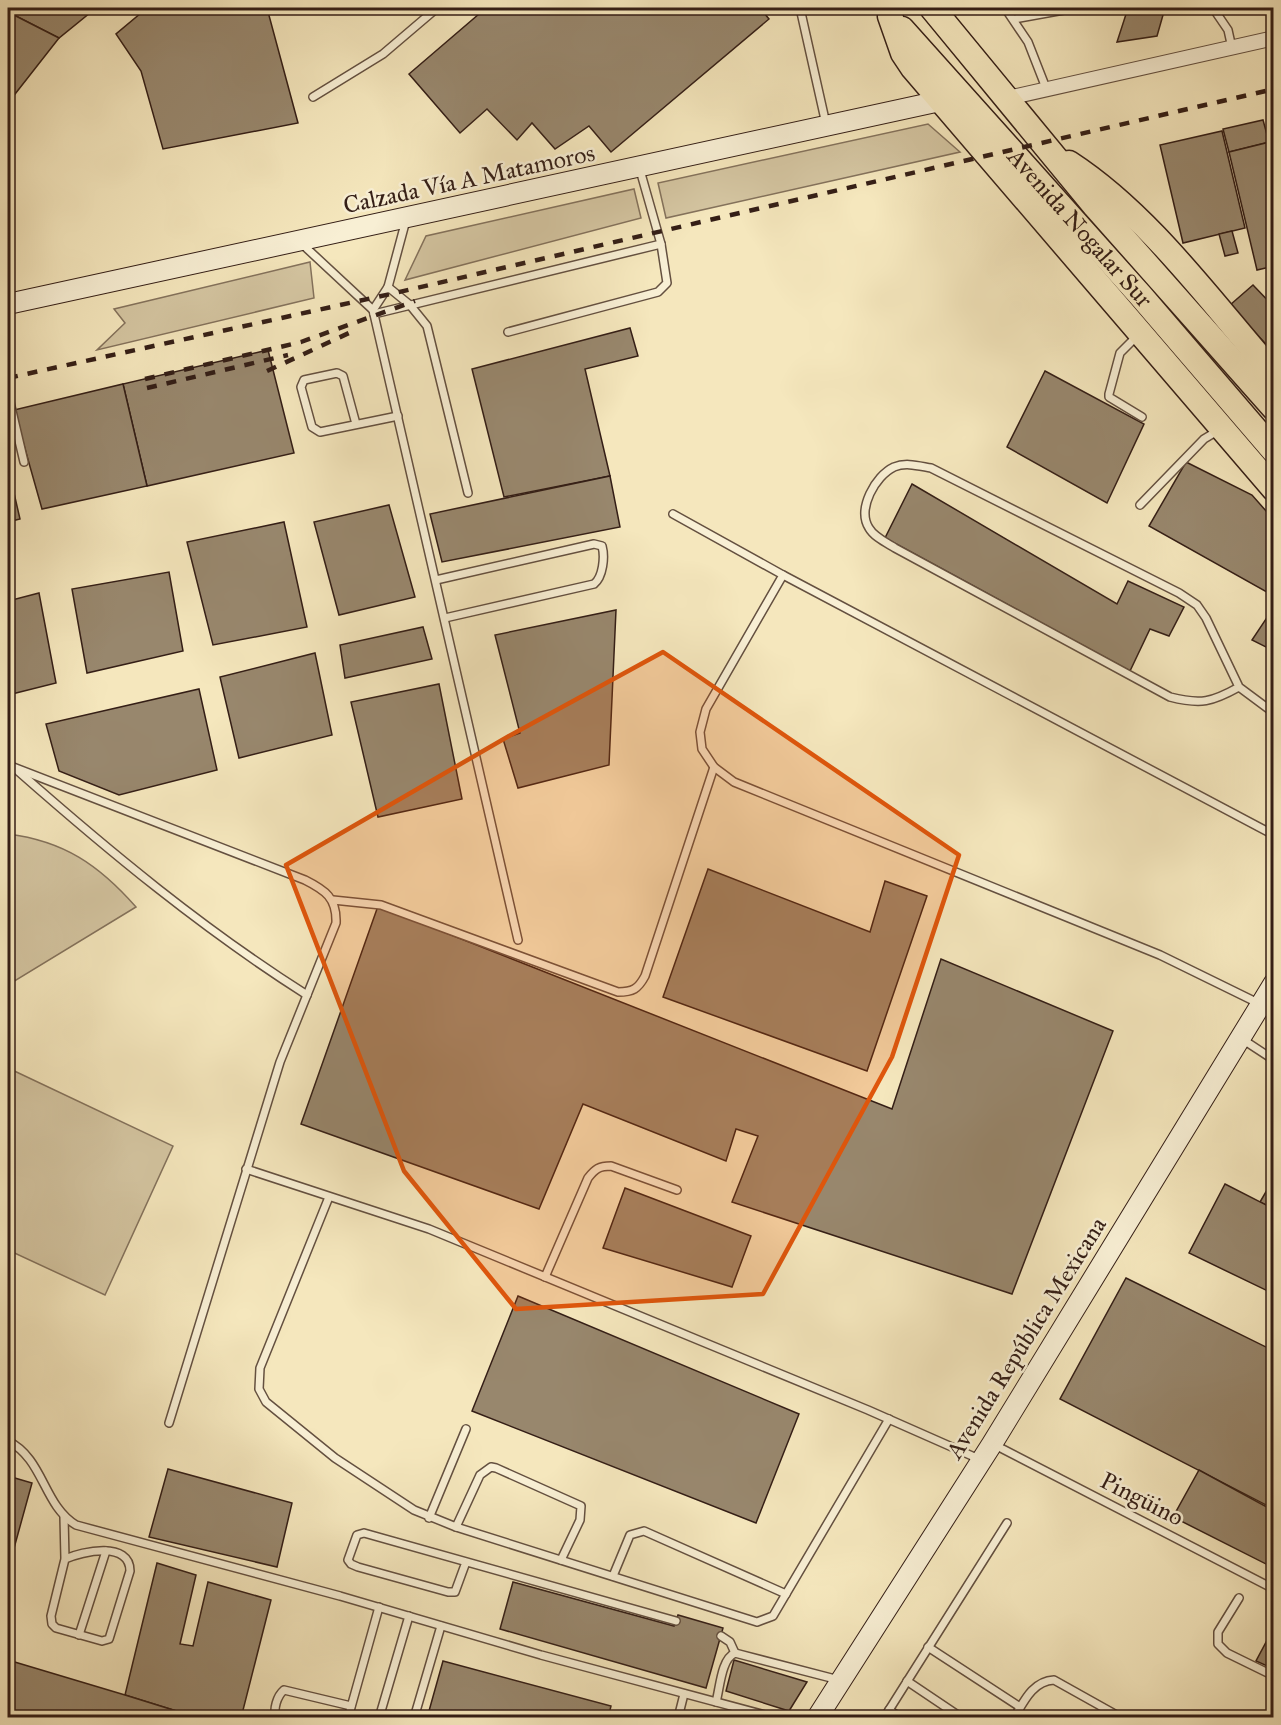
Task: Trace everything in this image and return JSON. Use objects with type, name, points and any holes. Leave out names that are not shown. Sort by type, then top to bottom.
[{"type":"highway","name":"Avenida Nogalar Sur","points":[[932,8],[1049,150],[1274,408]]},
{"type":"highway","name":"Avenida Nogalar Sur","points":[[886,12],[1141,296],[1274,451]]},
{"type":"highway","points":[[886,12],[903,53],[940,101],[1274,489]]},
{"type":"highway","points":[[1049,150],[1098,183],[1133,213],[1274,374]]},
{"type":"street","points":[[1008,98],[1274,38]]},
{"type":"street","name":"Calzada Vía A Matamoros","points":[[8,304],[940,101]]},
{"type":"street","name":"Avenida República Mexicana","points":[[817,1718],[992,1444],[1274,983]]},
{"type":"lane","points":[[313,98],[383,54],[437,8]]},
{"type":"lane","points":[[800,8],[827,126]]},
{"type":"lane","points":[[1005,8],[1014,18],[1028,42],[1046,88]]},
{"type":"lane","points":[[1014,18],[1075,8]]},
{"type":"lane","points":[[1213,8],[1228,30],[1232,48]]},
{"type":"lane","points":[[508,332],[658,292],[667,283],[661,244],[639,167]]},
{"type":"lane","points":[[374,312],[388,287],[406,219]]},
{"type":"lane","points":[[300,242],[374,312],[519,939]]},
{"type":"lane","points":[[374,312],[661,244]]},
{"type":"lane","points":[[388,287],[410,305],[427,326],[468,493]]},
{"type":"lane","points":[[1140,333],[1120,353],[1108,394],[1109,397],[1142,417]]},
{"type":"lane","points":[[356,424],[343,376],[337,373],[304,380],[301,387],[312,427],[320,432],[398,416]]},
{"type":"lane","points":[[8,394],[24,462]]},
{"type":"lane","points":[[1140,505],[1204,439],[1222,428]]},
{"type":"lane","points":[[1239,687],[1205,702],[1190,703],[1170,697],[895,548],[869,528],[865,514],[866,504],[874,487],[894,467],[912,464],[931,468],[1179,593],[1197,604],[1206,618],[1239,687],[1274,713]]},
{"type":"lane","points":[[673,514],[783,575],[1274,835]]},
{"type":"lane","points":[[436,580],[594,544],[602,546],[600,576],[594,584],[445,618]]},
{"type":"lane","points":[[783,575],[705,709],[700,732],[702,749],[714,767],[734,782],[1160,955],[1260,1004]]},
{"type":"lane","points":[[11,767],[305,880],[324,890],[333,900],[337,910],[336,922],[280,1062],[169,1423]]},
{"type":"lane","points":[[11,767],[104,847],[186,912],[244,955],[307,995]]},
{"type":"lane","points":[[333,900],[381,905],[618,992],[631,992],[639,986],[645,976],[714,767]]},
{"type":"lane","points":[[1240,1038],[1274,1060]]},
{"type":"lane","points":[[545,1277],[588,1178],[594,1170],[611,1166],[677,1190]]},
{"type":"lane","points":[[246,1169],[429,1229],[889,1419],[981,1460]]},
{"type":"lane","points":[[329,1197],[260,1368],[259,1389],[266,1402],[335,1458],[374,1486],[429,1518],[758,1623],[773,1616],[889,1419]]},
{"type":"lane","points":[[429,1518],[466,1429]]},
{"type":"lane","points":[[8,1441],[27,1456],[37,1469],[54,1504],[64,1517],[95,1530],[379,1607],[716,1702],[754,1715],[777,1718]]},
{"type":"lane","name":"Pingüino","points":[[992,1444],[1274,1589]]},
{"type":"lane","points":[[456,1527],[480,1475],[485,1469],[496,1468],[581,1506],[580,1520],[561,1560]]},
{"type":"lane","points":[[64,1517],[65,1559],[51,1616],[52,1624],[56,1628],[79,1635],[102,1641],[109,1639],[130,1571],[130,1563],[124,1555],[106,1551],[81,1552],[65,1559]]},
{"type":"lane","points":[[884,1718],[1008,1523]]},
{"type":"lane","points":[[613,1576],[630,1535],[644,1531],[786,1594]]},
{"type":"lane","points":[[466,1562],[458,1587],[454,1592],[448,1592],[358,1567],[348,1560],[357,1535],[364,1533],[676,1621]]},
{"type":"lane","points":[[79,1635],[106,1551]]},
{"type":"lane","points":[[1239,1598],[1218,1632],[1218,1644],[1227,1653],[1274,1676]]},
{"type":"lane","points":[[348,1718],[379,1607]]},
{"type":"lane","points":[[379,1718],[409,1616]]},
{"type":"lane","points":[[414,1718],[441,1626]]},
{"type":"lane","points":[[721,1636],[730,1642],[735,1653]]},
{"type":"lane","points":[[928,1647],[1020,1707]]},
{"type":"lane","points":[[716,1702],[726,1662],[730,1655],[735,1653],[842,1680]]},
{"type":"lane","points":[[1014,1718],[1034,1688],[1043,1680],[1054,1680],[1122,1718]]},
{"type":"lane","points":[[907,1681],[962,1718]]},
{"type":"lane","points":[[276,1718],[275,1708],[284,1690],[351,1706]]},
{"type":"lane","points":[[678,1718],[684,1694]]},
{"type":"lane","points":[[889,1710],[901,1718]]},
{"type":"highlighted area","points":[[663,652],[959,855],[892,1057],[763,1294],[516,1309],[404,1171],[286,865],[509,736]]},
{"type":"shaded area","points":[[928,124],[960,152],[666,218],[658,183]]},
{"type":"shaded area","points":[[634,189],[641,218],[405,280],[426,236]]},
{"type":"shaded area","points":[[310,262],[314,298],[97,350],[125,323],[114,309]]},
{"type":"shaded area","points":[[8,834],[46,842],[79,857],[108,879],[136,907],[8,985]]},
{"type":"shaded area","points":[[8,1068],[173,1146],[105,1295],[8,1250]]},
{"type":"building","points":[[8,8],[96,8],[59,38],[8,12]]},
{"type":"building","points":[[147,8],[267,8],[298,123],[163,149],[141,71],[116,34]]},
{"type":"building","points":[[486,8],[760,8],[769,19],[611,152],[589,126],[555,149],[532,123],[517,140],[487,109],[460,133],[409,74]]},
{"type":"building","points":[[1128,8],[1165,8],[1157,36],[1117,42]]},
{"type":"building","points":[[8,12],[59,38],[8,103]]},
{"type":"building","points":[[1263,120],[1269,142],[1229,152],[1223,129]]},
{"type":"building","points":[[1222,131],[1245,228],[1183,243],[1160,145]]},
{"type":"building","points":[[1274,141],[1274,266],[1257,270],[1229,152]]},
{"type":"building","points":[[1232,231],[1238,253],[1225,256],[1219,234]]},
{"type":"building","points":[[1253,285],[1274,307],[1274,353],[1230,305]]},
{"type":"building","points":[[630,328],[638,356],[585,369],[610,476],[504,497],[472,369]]},
{"type":"building","points":[[268,350],[294,453],[147,486],[123,384]]},
{"type":"building","points":[[1045,371],[1144,424],[1107,503],[1007,447]]},
{"type":"building","points":[[123,384],[147,486],[42,509],[14,410]]},
{"type":"building","points":[[1186,462],[1252,495],[1274,520],[1274,596],[1149,526]]},
{"type":"building","points":[[8,467],[20,519],[8,522]]},
{"type":"building","points":[[610,476],[620,527],[442,562],[430,514]]},
{"type":"building","points":[[912,484],[1117,604],[1128,581],[1184,607],[1169,636],[1150,629],[1130,671],[885,538]]},
{"type":"building","points":[[389,505],[415,597],[339,615],[314,522]]},
{"type":"building","points":[[284,522],[307,627],[213,645],[187,542]]},
{"type":"building","points":[[169,572],[183,651],[87,673],[72,589]]},
{"type":"building","points":[[39,593],[56,683],[8,695],[8,601]]},
{"type":"building","points":[[1274,607],[1274,651],[1252,640]]},
{"type":"building","points":[[616,610],[609,765],[518,788],[503,739],[520,733],[495,635]]},
{"type":"building","points":[[423,627],[432,659],[345,678],[340,645]]},
{"type":"building","points":[[315,653],[332,735],[239,758],[220,677]]},
{"type":"building","points":[[439,684],[462,799],[378,817],[351,702]]},
{"type":"building","points":[[199,689],[217,770],[119,795],[59,771],[46,724]]},
{"type":"building","points":[[708,869],[870,932],[885,881],[927,896],[867,1071],[663,997]]},
{"type":"building","points":[[378,906],[892,1109],[941,959],[1113,1031],[1012,1294],[732,1202],[758,1136],[736,1129],[726,1161],[583,1104],[539,1209],[301,1124]]},
{"type":"building","points":[[1274,1178],[1274,1209],[1260,1202]]},
{"type":"building","points":[[1225,1184],[1274,1209],[1274,1294],[1189,1253]]},
{"type":"building","points":[[625,1188],[751,1236],[732,1287],[603,1248]]},
{"type":"building","points":[[1126,1278],[1274,1351],[1274,1509],[1060,1399]]},
{"type":"building","points":[[518,1296],[799,1414],[756,1523],[472,1411]]},
{"type":"building","points":[[168,1469],[292,1503],[277,1567],[149,1537]]},
{"type":"building","points":[[1199,1470],[1274,1511],[1274,1568],[1173,1517]]},
{"type":"building","points":[[8,1476],[32,1483],[8,1570]]},
{"type":"building","points":[[157,1563],[196,1575],[180,1644],[193,1646],[208,1582],[271,1600],[241,1718],[199,1718],[125,1695]]},
{"type":"building","points":[[513,1582],[674,1626],[678,1615],[723,1628],[706,1688],[500,1629]]},
{"type":"building","points":[[1272,1631],[1274,1632],[1274,1669],[1256,1661]]},
{"type":"building","points":[[8,1660],[125,1695],[199,1718],[8,1718]]},
{"type":"building","points":[[734,1660],[807,1682],[789,1711],[726,1691]]},
{"type":"building","points":[[443,1661],[611,1706],[608,1718],[427,1718]]},
{"type":"railway","points":[[8,378],[395,293],[1274,89]]},
{"type":"railway","points":[[145,379],[301,342],[415,301]]},
{"type":"railway","points":[[267,371],[349,333]]},
{"type":"railway","points":[[147,388],[288,355]]}]
